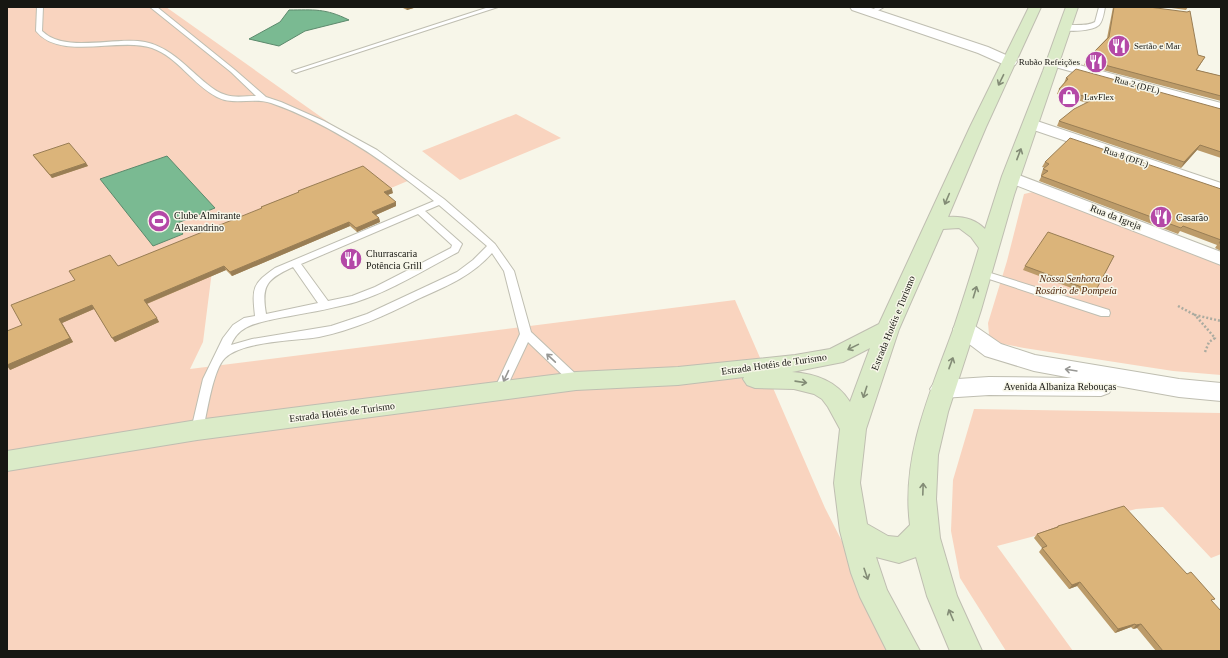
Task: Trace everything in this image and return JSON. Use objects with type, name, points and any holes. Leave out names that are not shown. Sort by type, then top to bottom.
[{"type":"main road","name":"Estrada Hotéis e Turismo","points":[[966,651],[932,564],[924,529],[922,499],[926,450],[942,389],[964,329],[988,247],[1011,177],[1053,62],[1049,27],[1035,7]]},
{"type":"main road","name":"Estrada Hotéis e Turismo","points":[[904,651],[875,597],[854,532],[847,483],[853,429],[888,329],[978,127],[1012,56],[1072,7]]},
{"type":"main road","points":[[936,224],[950,222],[971,226],[978,231],[988,247]]},
{"type":"main road","name":"Estrada Hotéis de Turismo","points":[[7,461],[197,430],[576,381],[678,376],[819,360],[835,356],[888,329]]},
{"type":"main road","name":"Estrada Hotéis de Turismo","points":[[678,376],[772,380],[811,384],[829,392],[835,398],[853,429]]},
{"type":"main road","points":[[854,532],[880,545],[897,551],[903,550],[911,544],[924,529]]},
{"type":"street","points":[[856,7],[876,10],[984,50],[1012,56]]},
{"type":"street","name":"Rua 2 (DFL)","points":[[1053,62],[1221,108]]},
{"type":"street","name":"Rua 8 (DFL)","points":[[1031,124],[1221,189]]},
{"type":"street","name":"Rua da Igreja","points":[[1011,177],[1221,259]]},
{"type":"street","name":"Avenida Albaniza Rebouças","points":[[964,329],[994,350],[1016,359],[1052,367],[1178,388],[1221,392]]},
{"type":"street","name":"Avenida Albaniza Rebouças","points":[[942,389],[1036,386],[1178,388]]},
{"type":"lane","points":[[40,7],[39,32],[44,38],[61,43],[91,44],[131,42],[154,46],[167,52],[219,96],[234,99],[263,99],[305,114],[328,125],[377,155],[441,201],[492,246],[509,271],[526,334],[576,381]]},
{"type":"lane","points":[[153,7],[233,71],[263,99]]},
{"type":"lane","points":[[296,71],[495,7]]},
{"type":"lane","points":[[1049,27],[1092,27],[1098,23],[1102,7]]},
{"type":"lane","points":[[261,318],[258,297],[260,286],[279,270],[441,201]]},
{"type":"lane","points":[[197,430],[214,364],[222,354],[229,335],[236,327],[248,321],[354,299],[379,289],[455,250],[457,244],[419,210]]},
{"type":"lane","points":[[222,354],[235,347],[330,330],[381,312],[467,271],[480,260],[492,246]]},
{"type":"lane","points":[[295,263],[326,306]]},
{"type":"lane","points":[[981,273],[1105,313]]},
{"type":"lane","points":[[499,392],[526,334]]},
{"type":"path","points":[[1178,306],[1195,315],[1221,321]]},
{"type":"path","points":[[1195,315],[1215,338],[1209,342],[1205,352]]},
{"type":"green space","points":[[7,7],[166,7],[410,180],[213,263],[203,342],[190,369],[735,300],[825,508],[898,651],[7,651]]},
{"type":"green space","points":[[516,114],[561,138],[460,180],[422,151]]},
{"type":"green space","name":"Nossa Senhora do Rosário de Pompeía","points":[[1037,191],[1221,265],[1221,375],[1173,371],[1024,348],[998,343],[989,335],[988,323],[1007,261],[1024,194]]},
{"type":"green space","points":[[974,409],[1221,413],[1221,554],[1211,558],[1163,507],[1136,509],[997,546],[1073,651],[1006,651],[960,578],[951,531],[953,480]]},
{"type":"shaded area","points":[[289,10],[313,10],[333,13],[349,20],[305,31],[279,46],[249,39],[280,22]]},
{"type":"shaded area","points":[[167,156],[215,208],[175,224],[183,234],[153,246],[100,179]]},
{"type":"building","points":[[1114,7],[1149,7],[1187,12],[1190,11],[1198,55],[1205,57],[1196,70],[1221,76],[1221,96],[1086,60],[1109,37]]},
{"type":"building","points":[[1076,69],[1221,109],[1221,152],[1200,145],[1184,162],[1059,121],[1074,109],[1094,99],[1059,89],[1068,79],[1066,78]]},
{"type":"building","points":[[1070,138],[1221,189],[1221,240],[1183,226],[1181,228],[1041,176],[1048,171],[1043,169],[1049,164],[1045,162]]},
{"type":"building","points":[[69,143],[86,163],[50,175],[33,155]]},
{"type":"building","points":[[363,166],[392,189],[384,192],[396,202],[372,212],[379,218],[356,228],[349,222],[230,272],[224,266],[144,300],[157,318],[112,338],[92,305],[59,319],[70,338],[7,365],[7,331],[22,325],[11,305],[75,280],[69,271],[110,255],[118,266],[262,208],[261,207],[299,192],[298,191]]},
{"type":"building","name":"Nossa Senhora do Rosário de Pompeía","points":[[1048,232],[1114,256],[1095,292],[1025,266]]},
{"type":"building","points":[[1124,506],[1187,574],[1191,572],[1215,599],[1211,600],[1221,611],[1221,651],[1163,651],[1141,624],[1135,624],[1118,629],[1080,582],[1072,585],[1042,548],[1047,546],[1037,534]]},
{"type":"place","name":"Sertão e Mar","points":[[1119,46]]},
{"type":"place","name":"Rubão Refeições","points":[[1096,62]]},
{"type":"place","name":"LavFlex","points":[[1069,97]]},
{"type":"place","name":"Casarão","points":[[1161,217]]},
{"type":"place","name":"Clube Almirante Alexandrino","points":[[159,221]]},
{"type":"place","name":"Churrascaria Potência Grill","points":[[351,259]]}]
